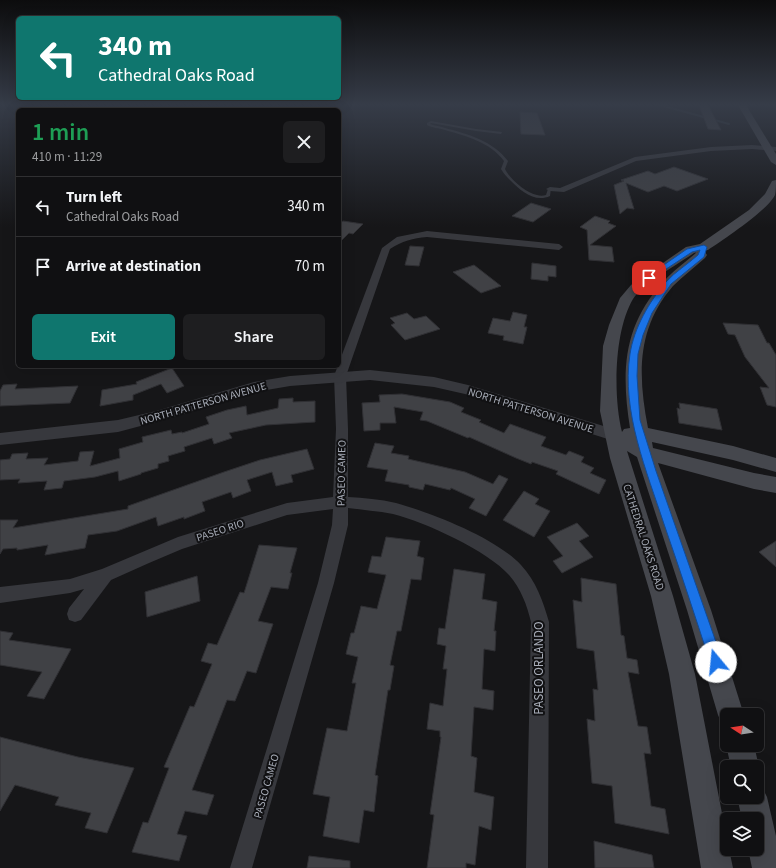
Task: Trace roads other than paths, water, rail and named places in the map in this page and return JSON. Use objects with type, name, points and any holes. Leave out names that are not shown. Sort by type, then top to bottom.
[{"type":"main road","points":[[772,148],[776,162]]},
{"type":"main road","name":"CATHEDRAL OAKS ROAD","points":[[717,868],[682,674],[662,596],[619,458],[609,411],[611,346],[620,312],[627,298],[649,278],[690,250],[704,247],[762,205],[770,195],[776,183]]},
{"type":"main road","name":"CATHEDRAL OAKS ROAD","points":[[704,247],[701,256],[669,283],[648,313],[639,335],[634,354],[632,376],[636,420],[713,649],[729,708]]},
{"type":"main road","name":"NORTH PATTERSON AVENUE","points":[[614,435],[643,443],[754,481],[776,485]]},
{"type":"main road","name":"NORTH PATTERSON AVENUE","points":[[643,443],[733,453],[776,465]]},
{"type":"main road","points":[[754,804],[768,868]]},
{"type":"street","points":[[550,189],[561,190],[635,159],[711,148],[772,148]]},
{"type":"street","name":"PASEO CAMEO","points":[[241,868],[326,583],[340,525],[342,429],[340,376],[386,248],[396,240],[408,236],[427,234],[558,247]]},
{"type":"street","name":"NORTH PATTERSON AVENUE","points":[[0,439],[118,426],[158,416],[254,387],[290,381],[340,376],[370,375],[434,382],[468,390],[614,435]]},
{"type":"street","name":"PASEO RIO","points":[[0,594],[70,586],[105,575],[178,544],[212,532],[287,509],[340,502]]},
{"type":"street","name":"PASEO ORLANDO","points":[[340,502],[376,505],[396,509],[436,523],[467,537],[490,550],[515,570],[534,599],[540,622],[537,868]]},
{"type":"street","name":"PASEO RIO","points":[[75,614],[105,575]]},
{"type":"lane","points":[[487,146],[499,152],[506,161],[502,169],[504,173],[531,196],[548,196],[550,189]]}]
